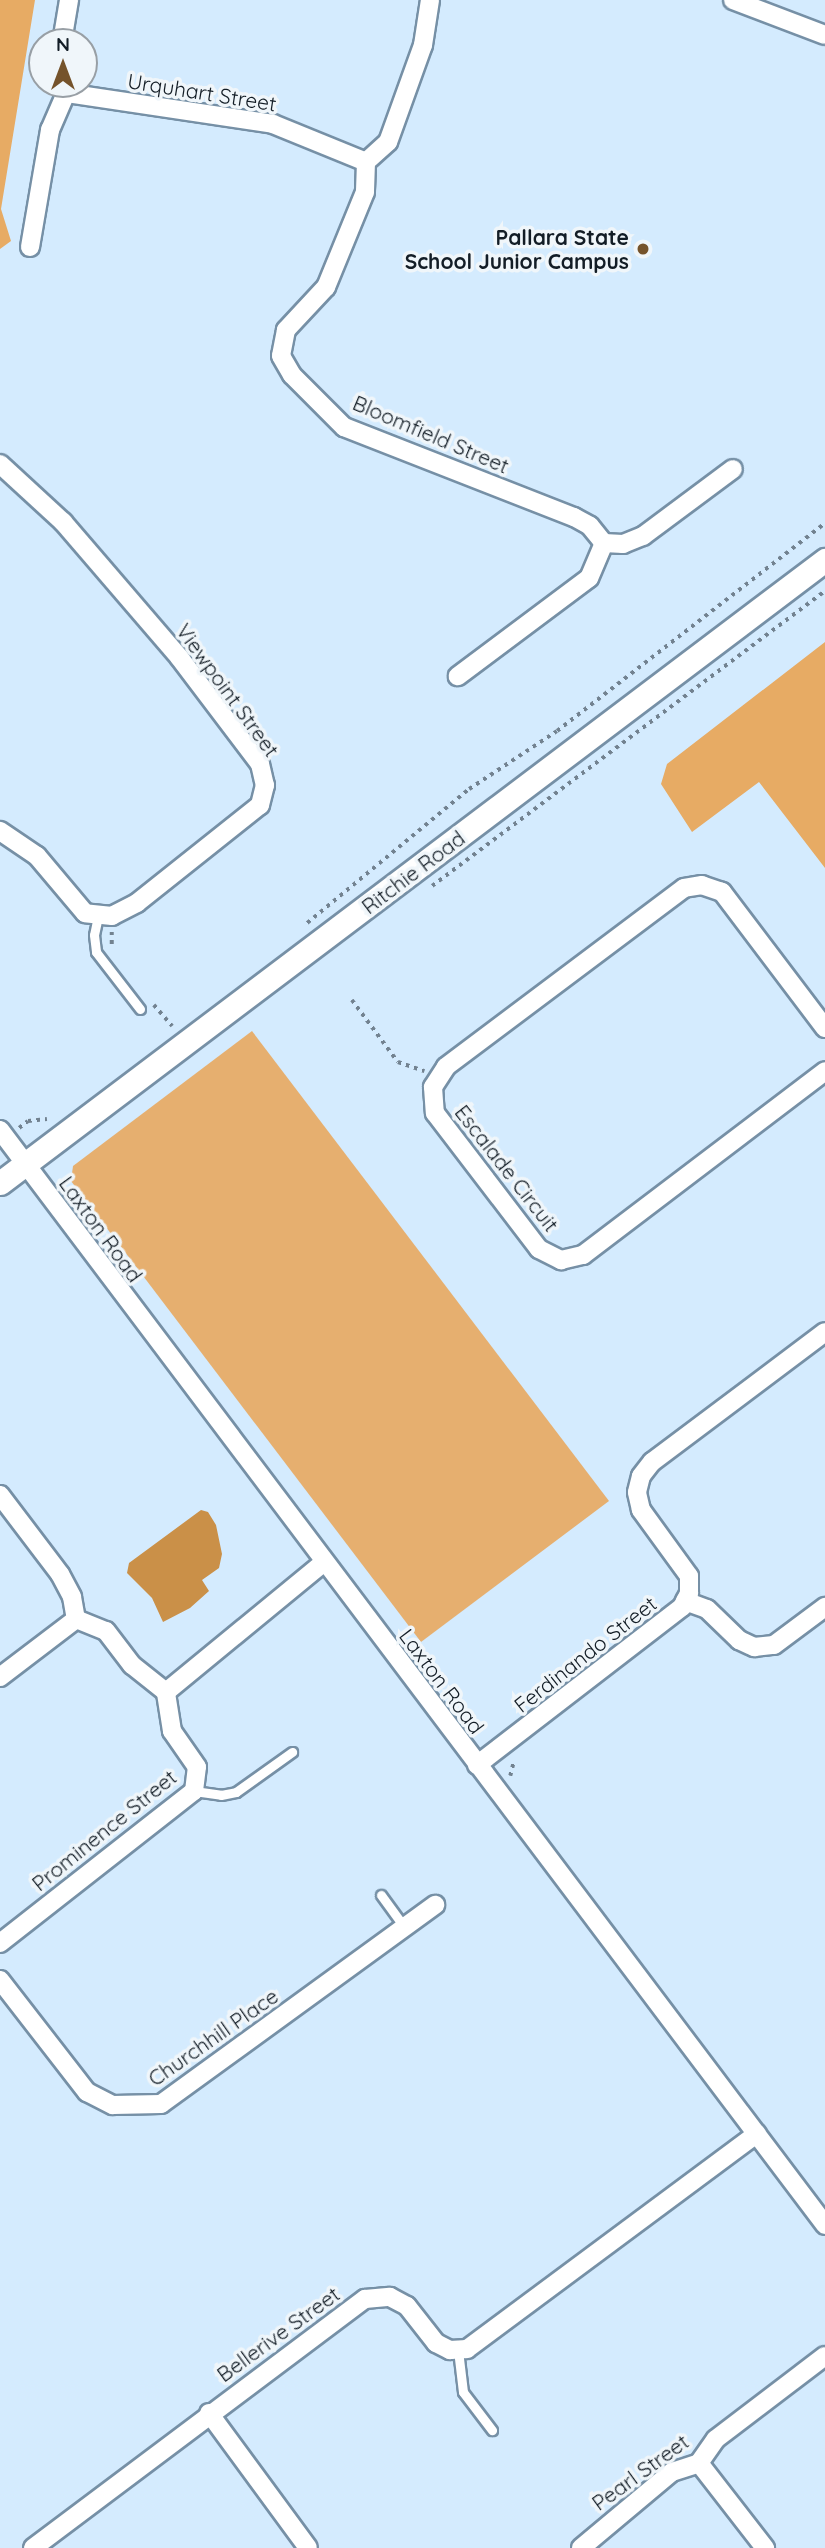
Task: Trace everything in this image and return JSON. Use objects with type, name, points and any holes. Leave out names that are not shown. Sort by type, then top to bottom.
[{"type":"street","points":[[64,28],[69,0]]},
{"type":"street","points":[[366,162],[388,142],[423,45],[430,0]]},
{"type":"street","points":[[733,0],[825,35]]},
{"type":"street","name":"Urquhart Street","points":[[98,94],[273,124],[366,162]]},
{"type":"street","points":[[30,247],[50,130],[61,98]]},
{"type":"street","name":"Bloomfield Street","points":[[366,162],[365,192],[326,287],[286,330],[281,356],[292,375],[344,426],[574,517],[590,526],[604,542]]},
{"type":"street","name":"Viewpoint Street","points":[[0,464],[63,522],[179,657],[260,764],[265,785],[260,805],[137,904],[112,916],[98,916]]},
{"type":"street","points":[[458,676],[589,578],[604,542],[623,544],[643,536],[733,469]]},
{"type":"street","name":"Ritchie Road","points":[[0,1184],[825,560]]},
{"type":"street","points":[[0,831],[37,856],[85,913],[98,916]]},
{"type":"street","name":"Escalade Circuit","points":[[825,1028],[722,892],[705,885],[684,888],[446,1067],[433,1087],[435,1113],[539,1250],[561,1259],[583,1255],[825,1071]]},
{"type":"street","name":"Laxton Road","points":[[3,1134],[27,1163],[47,1198],[825,2225]]},
{"type":"street","name":"Ferdinando Street","points":[[477,1765],[685,1601],[689,1576],[641,1510],[637,1492],[641,1476],[652,1462],[825,1332]]},
{"type":"street","points":[[0,1495],[60,1574],[72,1597],[76,1619]]},
{"type":"street","points":[[76,1619],[106,1631],[132,1665],[166,1692],[324,1562]]},
{"type":"street","points":[[685,1601],[707,1609],[739,1640],[754,1647],[774,1645],[825,1607]]},
{"type":"street","points":[[0,1677],[76,1619]]},
{"type":"street","name":"Prominence Street","points":[[0,1943],[194,1791],[197,1767],[172,1731],[166,1692]]},
{"type":"street","name":"Churchhill Place","points":[[0,1980],[94,2097],[113,2105],[161,2105],[435,1905]]},
{"type":"street","points":[[458,2350],[481,2343],[757,2134]]},
{"type":"street","name":"Bellerive Street","points":[[33,2548],[209,2413],[365,2299],[390,2297],[407,2306],[436,2343],[458,2350]]},
{"type":"street","name":"Pearl Street","points":[[581,2548],[672,2472],[699,2463],[716,2439],[825,2356]]},
{"type":"street","points":[[209,2413],[308,2548]]},
{"type":"street","points":[[699,2463],[765,2548]]},
{"type":"lane","points":[[98,916],[94,935],[96,952],[140,1009]]},
{"type":"lane","points":[[194,1791],[221,1795],[236,1792],[292,1752]]},
{"type":"lane","points":[[381,1895],[404,1927]]},
{"type":"lane","points":[[458,2350],[463,2392],[492,2430]]},
{"type":"path","points":[[296,931],[469,789],[557,731],[825,523]]},
{"type":"path","points":[[432,886],[825,591]]},
{"type":"path","points":[[352,1000],[398,1062],[424,1071],[420,1083]]},
{"type":"path","points":[[161,1034],[182,1018]]},
{"type":"path","points":[[3,1134],[29,1121],[46,1120],[57,1112]]},
{"type":"shaded area","points":[[0,0],[35,0],[30,28],[28,28],[28,43],[1,209],[11,241],[0,249]]},
{"type":"shaded area","points":[[825,642],[825,868],[759,782],[692,832],[661,784],[667,764]]},
{"type":"shaded area","points":[[252,1031],[609,1501],[421,1642],[71,1181],[73,1166]]},
{"type":"shaded area","points":[[201,1510],[208,1512],[216,1525],[222,1554],[219,1568],[202,1580],[209,1591],[190,1608],[163,1622],[152,1598],[127,1573],[129,1563]]},
{"type":"place","name":"Pallara State School Junior Campus","points":[[643,249]]}]
